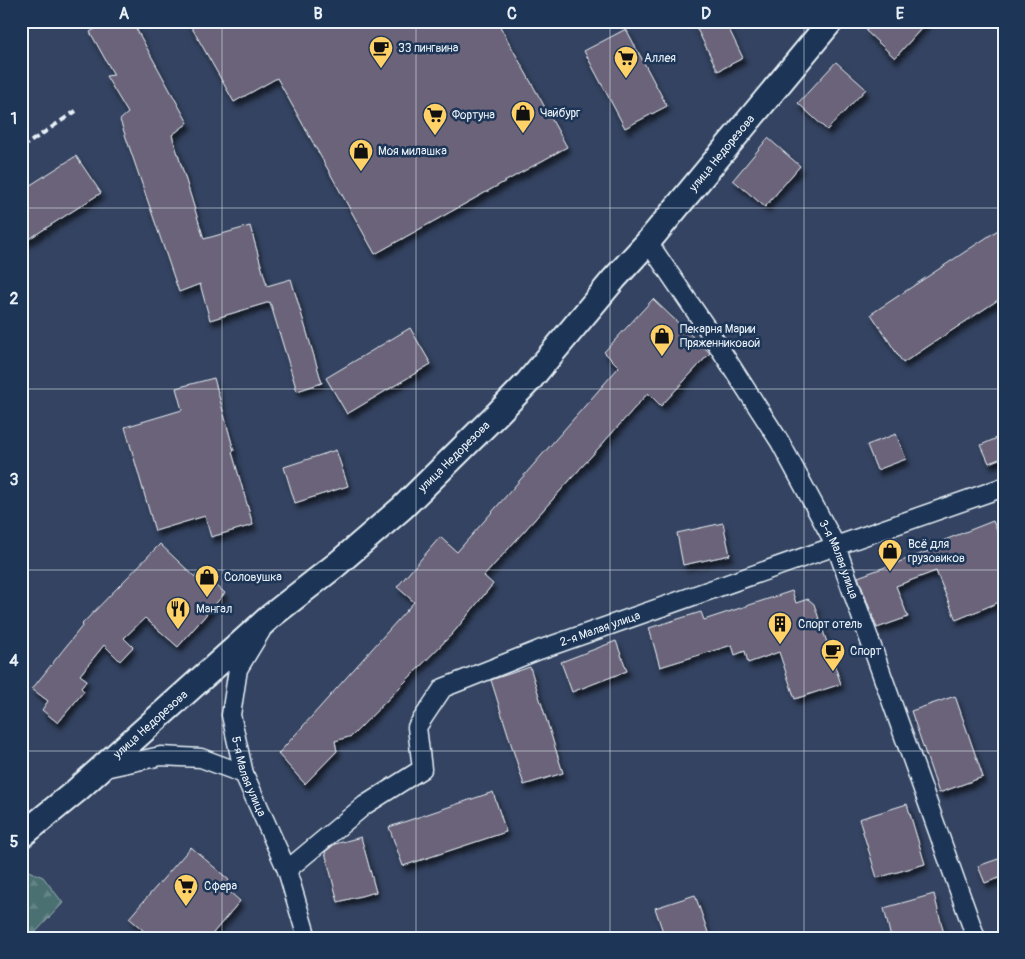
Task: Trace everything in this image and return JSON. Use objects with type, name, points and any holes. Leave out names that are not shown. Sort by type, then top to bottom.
[{"type":"street","name":"улица Недорезова","points":[[21,836],[100,769],[271,616],[336,565],[402,508],[498,414],[528,382],[614,279],[648,242],[831,21]]},
{"type":"street","name":"3-я Малая улица","points":[[648,242],[706,327],[780,442],[836,546],[976,938]]},
{"type":"street","name":"2-я Малая улица","points":[[286,870],[365,806],[422,769],[417,727],[443,688],[539,650],[1004,487]]},
{"type":"street","name":"5-я Малая улица","points":[[271,616],[238,669],[231,715],[244,774],[286,870],[307,938]]},
{"type":"street","points":[[100,769],[161,756],[201,758],[244,774]]},
{"type":"green space","points":[[21,868],[43,877],[63,903],[30,938],[21,938]]},
{"type":"building","points":[[109,21],[132,21],[188,123],[172,135],[204,239],[250,226],[267,286],[291,279],[322,383],[297,391],[270,302],[210,320],[200,284],[179,292],[120,120],[128,113],[106,76],[114,75],[90,32]]},
{"type":"building","name":"Фортуна","points":[[188,21],[497,21],[567,147],[375,254],[277,78],[234,102]]},
{"type":"building","points":[[693,21],[725,21],[743,58],[718,71]]},
{"type":"building","points":[[874,21],[928,21],[895,58],[866,31]]},
{"type":"building","name":"Аллея","points":[[626,29],[667,106],[625,128],[584,51]]},
{"type":"building","points":[[836,62],[866,89],[827,130],[798,103]]},
{"type":"building","points":[[768,138],[800,166],[765,207],[733,180]]},
{"type":"building","points":[[76,156],[101,193],[21,244],[21,191]]},
{"type":"building","points":[[1004,226],[1004,296],[903,363],[871,314]]},
{"type":"building","points":[[653,299],[710,353],[661,406],[648,393],[484,576],[493,584],[454,632],[352,736],[335,741],[337,751],[305,784],[278,754],[414,602],[397,587],[440,537],[457,552],[619,367],[604,352]]},
{"type":"building","points":[[410,328],[431,364],[347,414],[326,378]]},
{"type":"building","points":[[214,378],[234,451],[232,452],[253,525],[211,537],[205,516],[155,531],[125,427],[182,410],[176,388]]},
{"type":"building","points":[[896,434],[906,459],[877,470],[867,445]]},
{"type":"building","points":[[1004,435],[1004,457],[989,463],[981,445]]},
{"type":"building","points":[[336,450],[348,486],[295,503],[284,467]]},
{"type":"building","points":[[993,521],[1004,547],[1004,600],[956,620],[936,571],[896,586],[908,617],[877,628],[858,577],[929,551],[927,547]]},
{"type":"building","points":[[723,523],[730,555],[683,565],[677,533]]},
{"type":"building","points":[[160,544],[195,577],[200,571],[225,593],[178,647],[145,618],[124,638],[133,647],[120,661],[104,645],[80,675],[87,680],[81,688],[84,691],[58,723],[42,710],[48,701],[32,689],[82,624]]},
{"type":"building","name":"Спорт отель","points":[[792,591],[796,603],[808,599],[814,604],[841,684],[795,699],[779,652],[748,663],[745,651],[735,655],[732,645],[660,667],[649,628],[701,612],[704,620]]},
{"type":"building","points":[[616,641],[627,671],[572,692],[561,662]]},
{"type":"building","points":[[530,667],[563,773],[524,785],[491,680]]},
{"type":"building","points":[[955,696],[983,777],[939,793],[911,711]]},
{"type":"building","points":[[493,792],[506,832],[403,866],[389,827]]},
{"type":"building","points":[[907,804],[925,864],[877,878],[859,819]]},
{"type":"building","points":[[361,837],[376,892],[338,902],[325,852],[335,844]]},
{"type":"building","points":[[191,847],[229,880],[224,887],[240,901],[209,938],[152,938],[129,918]]},
{"type":"building","points":[[1004,857],[1004,876],[985,883],[978,866]]},
{"type":"building","points":[[934,894],[945,938],[891,938],[884,908]]},
{"type":"building","points":[[695,895],[710,938],[665,938],[655,908]]},
{"type":"railway","points":[[21,148],[76,111]]},
{"type":"place","name":"33 пингвина","points":[[381,69]]},
{"type":"place","name":"Аллея","points":[[626,79]]},
{"type":"place","name":"Чайбург","points":[[523,134]]},
{"type":"place","name":"Фортуна","points":[[435,136]]},
{"type":"place","name":"Моя милашка","points":[[361,172]]},
{"type":"place","name":"Пекарня Марии Пряженниковой","points":[[662,357]]},
{"type":"place","name":"Всё для грузовиков","points":[[890,572]]},
{"type":"place","name":"Соловушка","points":[[207,598]]},
{"type":"place","name":"Мангал","points":[[178,630]]},
{"type":"place","name":"Спорт отель","points":[[780,645]]},
{"type":"place","name":"Спорт","points":[[833,672]]},
{"type":"place","name":"Сфера","points":[[186,907]]}]
